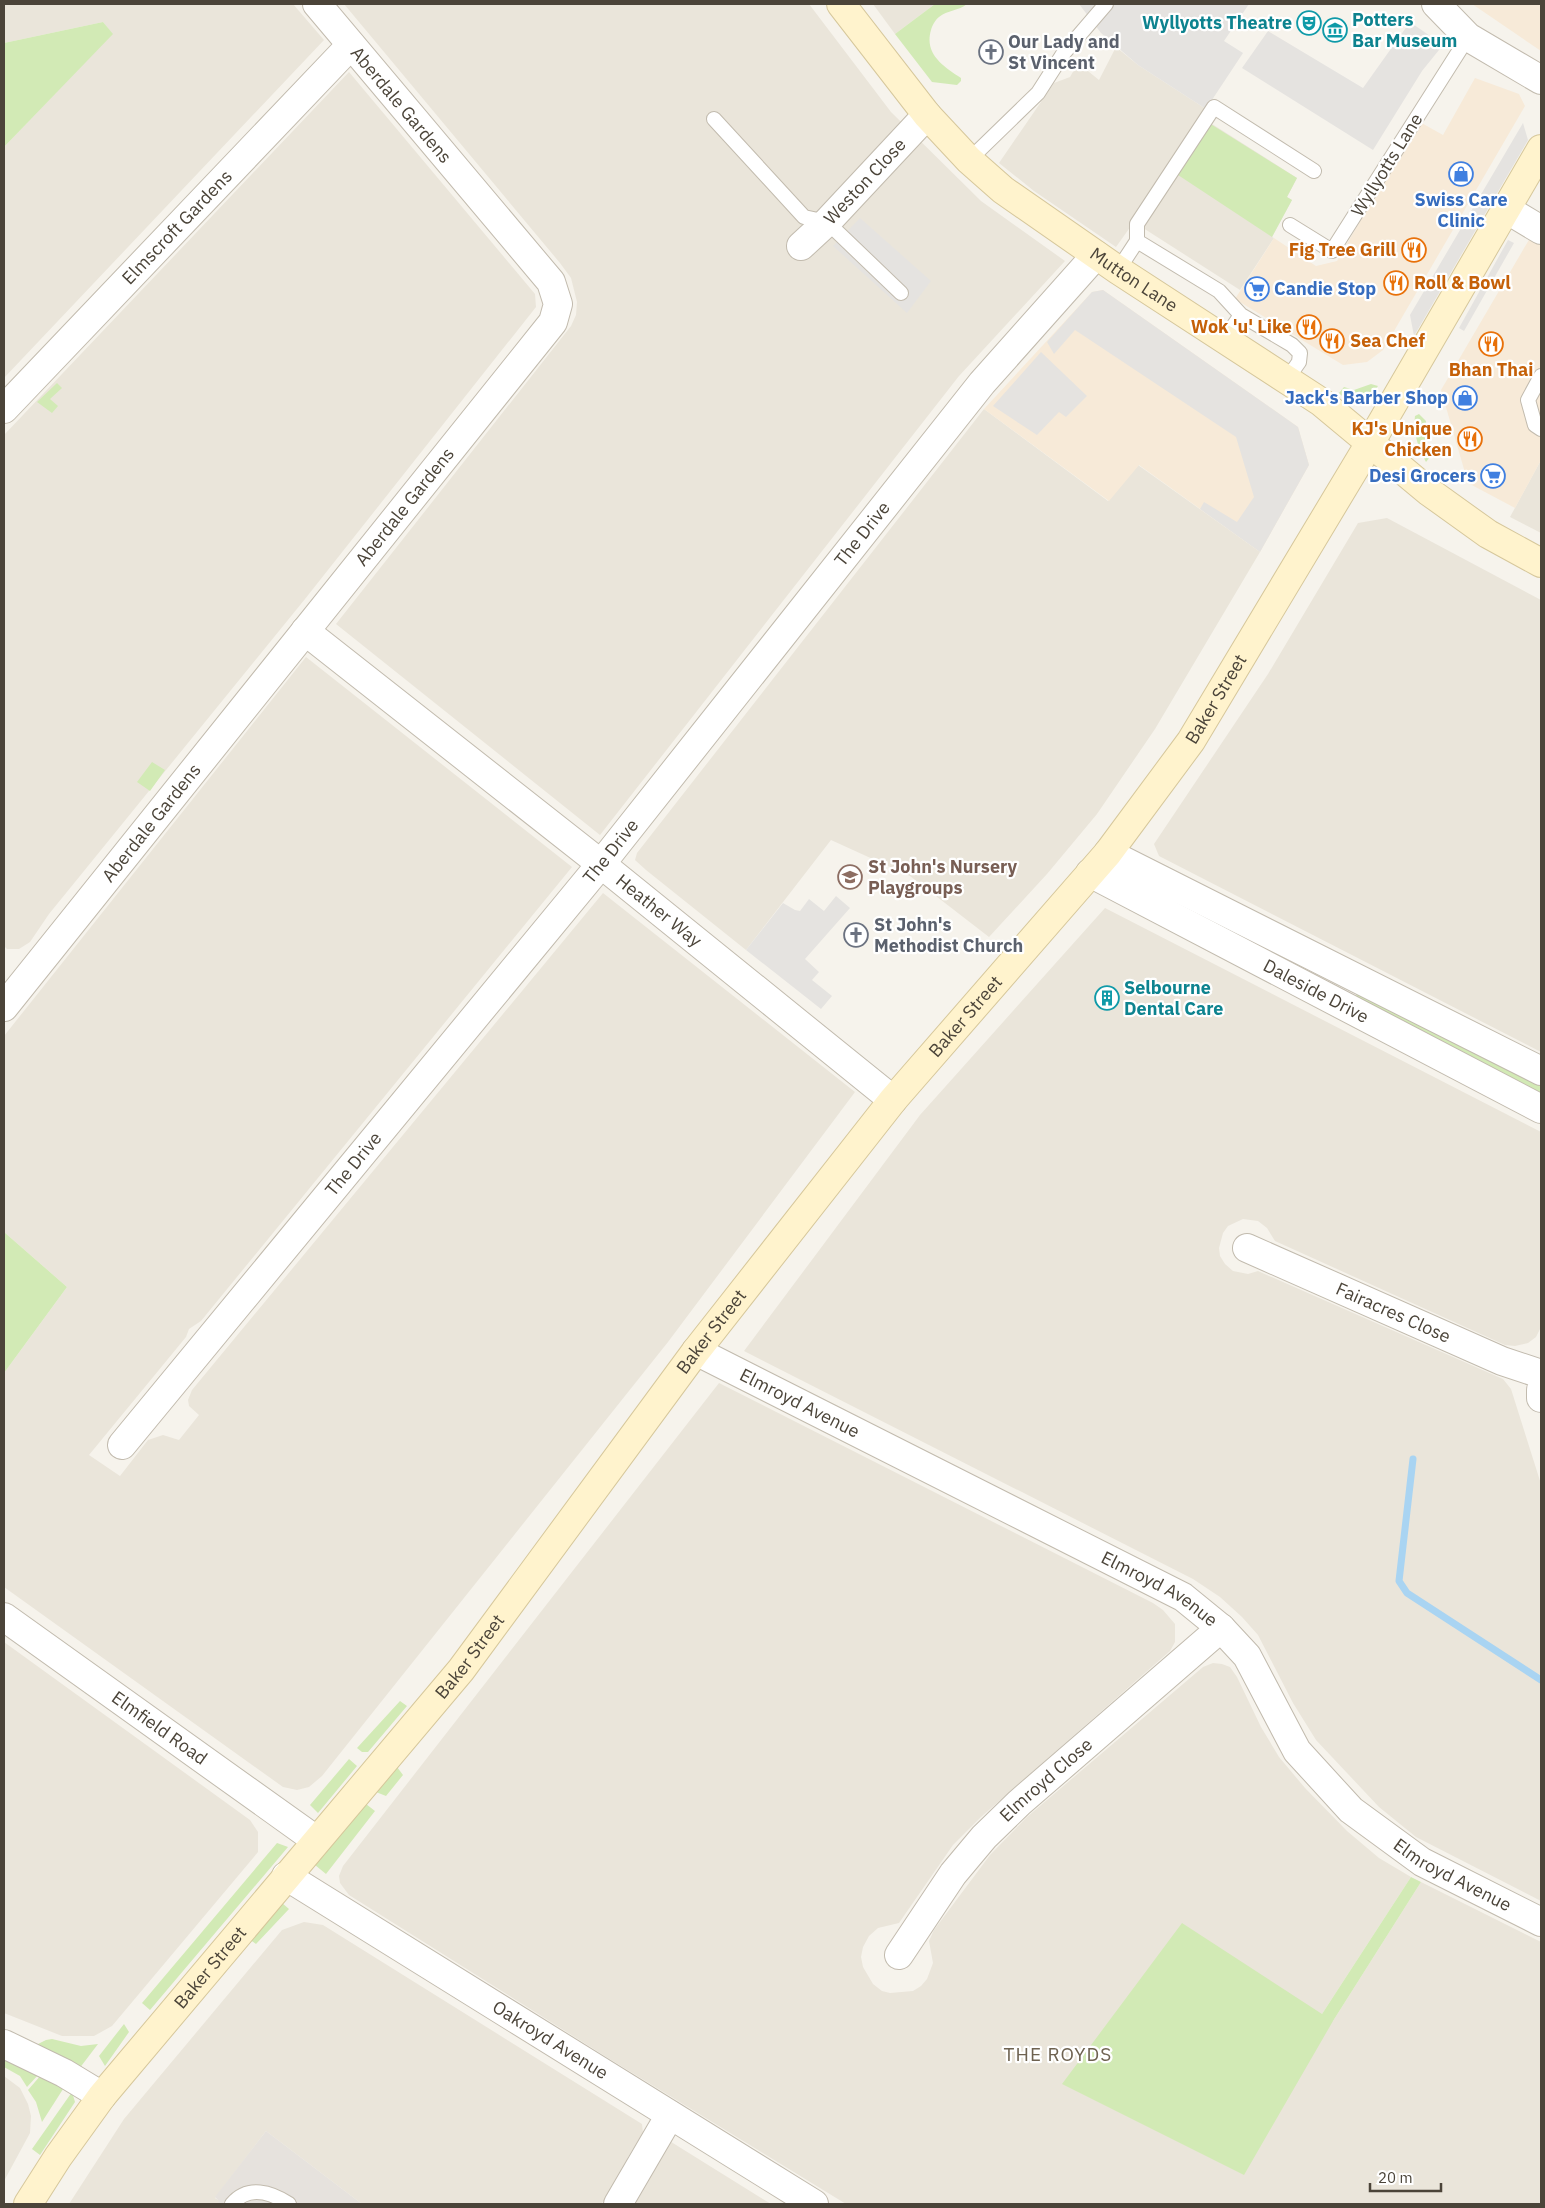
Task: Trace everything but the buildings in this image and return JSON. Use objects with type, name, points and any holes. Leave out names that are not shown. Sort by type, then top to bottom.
[{"type":"street","name":"Aberdale Gardens","points":[[4,1007],[13,978],[305,631],[553,322],[558,304],[551,282],[317,4]]},
{"type":"street","name":"Mutton Lane","points":[[841,4],[927,115],[969,160],[1003,190],[1107,263],[1322,402],[1417,483],[1472,522],[1541,563]]},
{"type":"street","points":[[1436,4],[1468,37],[1541,80]]},
{"type":"street","name":"Elmscroft Gardens","points":[[4,410],[351,45]]},
{"type":"street","name":"Weston Close","points":[[801,246],[827,222],[927,115]]},
{"type":"street","name":"Baker Street","points":[[28,2204],[58,2157],[102,2096],[461,1670],[696,1351],[893,1100],[1108,853],[1191,741],[1370,443],[1541,149]]},
{"type":"street","points":[[1506,209],[1541,230]]},
{"type":"street","name":"The Drive","points":[[122,1445],[601,864],[982,383],[1107,263]]},
{"type":"street","name":"Heather Way","points":[[305,631],[601,864],[893,1100]]},
{"type":"street","name":"Daleside Drive","points":[[1108,853],[1541,1071]]},
{"type":"street","name":"Daleside Drive","points":[[1090,873],[1541,1109]]},
{"type":"street","name":"Fairacres Close","points":[[1247,1248],[1502,1361],[1541,1374]]},
{"type":"street","name":"Elmroyd Avenue","points":[[696,1351],[1182,1597],[1221,1628],[1247,1656],[1297,1751],[1351,1810],[1422,1862],[1541,1922]]},
{"type":"street","points":[[1541,1390],[1541,1398]]},
{"type":"street","name":"Elmfield Road","points":[[4,1617],[316,1840]]},
{"type":"street","name":"Elmroyd Close","points":[[899,1955],[953,1874],[984,1837],[1019,1803],[1221,1628]]},
{"type":"street","name":"Oakroyd Avenue","points":[[286,1876],[814,2204]]},
{"type":"street","points":[[4,2044],[64,2073],[102,2096]]},
{"type":"street","points":[[618,2204],[670,2115]]},
{"type":"lane","points":[[969,160],[1038,93],[1063,54],[1106,4]]},
{"type":"lane","name":"Wyllyotts Lane","points":[[1290,226],[1332,251],[1468,37]]},
{"type":"lane","points":[[1137,241],[1137,224],[1214,106],[1314,171]]},
{"type":"lane","points":[[714,119],[804,217],[827,222],[901,293]]},
{"type":"lane","points":[[1107,263],[1137,241]]},
{"type":"lane","points":[[1137,241],[1219,290],[1241,314],[1292,345],[1300,353],[1299,362],[1287,379]]},
{"type":"lane","points":[[1225,338],[1241,314]]},
{"type":"lane","points":[[1541,376],[1528,400],[1534,426],[1541,430]]},
{"type":"lane","points":[[232,2204],[244,2193],[254,2192],[264,2192],[279,2197],[289,2204]]},
{"type":"shaded area","points":[[4,4],[293,4],[324,40],[4,378],[4,147],[112,34],[103,22],[4,43]]},
{"type":"shaded area","points":[[344,4],[809,4],[891,112],[981,201],[1065,261],[959,376],[600,835],[336,624],[571,326],[576,315],[577,302],[571,278],[560,263]]},
{"type":"shaded area","points":[[873,4],[935,4],[895,34]]},
{"type":"shaded area","points":[[1079,4],[1249,4],[1224,41],[1243,53],[1206,109],[1138,65],[1101,33]]},
{"type":"shaded area","points":[[1472,4],[1541,4],[1541,51],[1478,8]]},
{"type":"shaded area","points":[[1410,22],[1443,45],[1422,71],[1373,150],[1242,68],[1268,31],[1363,88]]},
{"type":"shaded area","points":[[1116,47],[1138,65],[1206,109],[1201,117],[1297,178],[1287,197],[1292,200],[1272,237],[1274,238],[1240,290],[1140,226],[1131,226],[1116,247],[1034,191],[999,163],[1054,83],[1070,77],[1078,63],[1099,80]]},
{"type":"shaded area","points":[[349,72],[535,294],[536,307],[305,599],[49,914],[30,942],[19,949],[7,949],[4,946],[4,435]]},
{"type":"shaded area","points":[[1475,78],[1519,94],[1525,106],[1383,350],[1367,362],[1343,365],[1235,299],[1274,238],[1316,266],[1337,261],[1418,121],[1443,135]]},
{"type":"shaded area","points":[[1523,123],[1528,140],[1414,336],[1410,315]]},
{"type":"shaded area","points":[[860,218],[931,281],[907,313],[833,246]]},
{"type":"shaded area","points":[[1530,238],[1541,245],[1541,460],[1515,508],[1468,483],[1441,390]]},
{"type":"shaded area","points":[[1508,240],[1514,243],[1464,331],[1459,328]]},
{"type":"shaded area","points":[[1103,290],[1298,427],[1309,465],[1260,552],[1139,465],[1109,501],[984,409],[1092,292]]},
{"type":"shaded area","points":[[1103,290],[1298,427],[1309,465],[1260,552],[1200,509],[1204,502],[1237,522],[1254,497],[1236,437],[1075,330],[1054,354],[1047,342],[1092,292]]},
{"type":"shaded area","points":[[1041,352],[1087,396],[1066,417],[1059,412],[1037,435],[993,406]]},
{"type":"shaded area","points":[[984,409],[1108,501],[1138,465],[1260,552],[1155,729],[1097,814],[1047,874],[989,937],[910,876],[831,840],[746,950],[646,870],[635,860],[637,853]]},
{"type":"shaded area","points":[[1541,460],[1541,533],[1510,517]]},
{"type":"shaded area","points":[[1387,518],[1541,600],[1541,1052],[1159,856],[1154,844],[1268,674],[1358,523]]},
{"type":"shaded area","points":[[306,657],[572,867],[201,1321],[189,1329],[186,1337],[89,1455],[120,1476],[148,1440],[163,1435],[179,1440],[199,1415],[189,1406],[188,1400],[192,1390],[603,893],[855,1092],[668,1342],[322,1776],[309,1787],[297,1790],[283,1787],[4,1587],[4,1373],[67,1287],[4,1232],[4,1036]]},
{"type":"shaded area","points":[[836,896],[850,908],[805,959],[819,972],[812,980],[832,996],[821,1009],[746,950],[783,903],[800,911],[809,899],[824,911]]},
{"type":"shaded area","points":[[1105,908],[1541,1132],[1541,1327],[1536,1337],[1528,1343],[1515,1346],[1505,1345],[1275,1241],[1267,1228],[1258,1221],[1243,1219],[1228,1226],[1223,1233],[1219,1248],[1220,1256],[1233,1271],[1248,1274],[1258,1271],[1503,1379],[1511,1389],[1541,1484],[1541,1901],[1416,1837],[1379,1807],[1316,1740],[1293,1703],[1258,1635],[1220,1597],[1193,1579],[744,1351],[920,1115]]},
{"type":"shaded area","points":[[719,1383],[1153,1603],[1163,1610],[1175,1624],[1175,1642],[1170,1651],[981,1817],[953,1845],[899,1923],[878,1928],[869,1936],[863,1947],[861,1957],[863,1967],[873,1984],[882,1991],[890,1993],[913,1991],[921,1986],[927,1979],[933,1963],[929,1941],[934,1930],[990,1855],[1027,1817],[1203,1667],[1213,1663],[1222,1664],[1230,1667],[1237,1677],[1261,1727],[1279,1757],[1305,1788],[1347,1831],[1379,1858],[1411,1877],[1322,2014],[1062,2084],[1333,2021],[1421,1882],[1541,1942],[1541,2204],[846,2204],[608,2058],[349,1895],[340,1883],[339,1876],[343,1866]]},
{"type":"shaded area","points":[[4,1642],[250,1820],[258,1832],[258,1852],[112,2026],[94,2036],[62,2036],[4,2013]]},
{"type":"shaded area","points":[[304,1922],[323,1925],[642,2124],[643,2133],[628,2157],[627,2168],[613,2191],[601,2204],[362,2204],[266,2131],[215,2198],[220,2201],[218,2204],[69,2204],[124,2119],[282,1930]]},
{"type":"shaded area","points":[[4,2076],[20,2088],[28,2104],[31,2116],[30,2133],[4,2181]]},
{"type":"shaded area","points":[[266,2131],[362,2204],[218,2204],[219,2201],[215,2197]]},
{"type":"shaded area","points":[[668,2140],[771,2204],[629,2204]]},
{"type":"green space","points":[[935,4],[967,4],[938,18],[932,27],[930,38],[930,46],[933,53],[942,64],[961,78],[957,85],[932,82],[895,34]]},
{"type":"green space","points":[[103,22],[113,34],[4,147],[4,43]]},
{"type":"green space","points":[[1209,123],[1297,178],[1287,197],[1292,200],[1272,237],[1175,173]]},
{"type":"green space","points":[[57,383],[62,388],[50,399],[58,406],[52,413],[37,402]]},
{"type":"green space","points":[[1371,384],[1378,386],[1369,395],[1360,400],[1349,400],[1339,393],[1344,387],[1354,390]]},
{"type":"green space","points":[[1419,414],[1426,421],[1424,433],[1430,457],[1426,462],[1415,434],[1415,416]]},
{"type":"green space","points":[[152,762],[165,770],[150,791],[137,782]]},
{"type":"green space","points":[[1357,988],[1541,1083],[1541,1097],[1356,1000]]},
{"type":"green space","points":[[4,1232],[67,1287],[4,1373]]},
{"type":"green space","points":[[400,1701],[407,1706],[368,1752],[362,1752],[357,1748]]},
{"type":"green space","points":[[349,1759],[357,1766],[318,1813],[310,1805]]},
{"type":"green space","points":[[397,1767],[403,1775],[386,1796],[376,1792]]},
{"type":"green space","points":[[366,1804],[375,1811],[326,1874],[315,1865]]},
{"type":"green space","points":[[277,1843],[288,1847],[150,2010],[142,2003]]},
{"type":"green space","points":[[1411,1877],[1421,1882],[1333,2021],[1244,2175],[1062,2084],[1182,1923],[1322,2014]]},
{"type":"green space","points":[[282,1903],[289,1909],[256,1944],[249,1939]]},
{"type":"green space","points":[[124,2024],[129,2032],[105,2066],[99,2056]]},
{"type":"green space","points":[[52,2039],[81,2046],[98,2044],[79,2069],[34,2046]]},
{"type":"green space","points":[[4,2056],[39,2074],[27,2087],[20,2076],[4,2067]]},
{"type":"green space","points":[[41,2075],[65,2086],[42,2122],[36,2102],[28,2090]]},
{"type":"green space","points":[[72,2092],[75,2102],[40,2155],[32,2149]]},
{"type":"waterway","points":[[1413,1459],[1399,1581],[1407,1593],[1541,1680]]},
{"type":"place","name":"Wyllyotts Theatre","points":[[1309,23]]},
{"type":"place","name":"Potters Bar Museum","points":[[1335,30]]},
{"type":"place","name":"Our Lady and St Vincent","points":[[991,52]]},
{"type":"place","name":"Swiss Care Clinic","points":[[1461,174]]},
{"type":"place","name":"Fig Tree Grill","points":[[1414,250]]},
{"type":"place","name":"Roll & Bowl","points":[[1396,283]]},
{"type":"place","name":"Candie Stop","points":[[1257,289]]},
{"type":"place","name":"Wok 'u' Like","points":[[1309,327]]},
{"type":"place","name":"Sea Chef","points":[[1332,341]]},
{"type":"place","name":"Bhan Thai","points":[[1491,344]]},
{"type":"place","name":"Jack's Barber Shop","points":[[1465,398]]},
{"type":"place","name":"KJ's Unique Chicken","points":[[1470,439]]},
{"type":"place","name":"Desi Grocers","points":[[1493,476]]},
{"type":"place","name":"St John's Nursery Playgroups","points":[[850,877]]},
{"type":"place","name":"St John's Methodist Church","points":[[856,935]]},
{"type":"place","name":"Selbourne Dental Care","points":[[1107,998]]},
{"type":"district","name":"THE ROYDS","points":[[1058,2054]]}]
